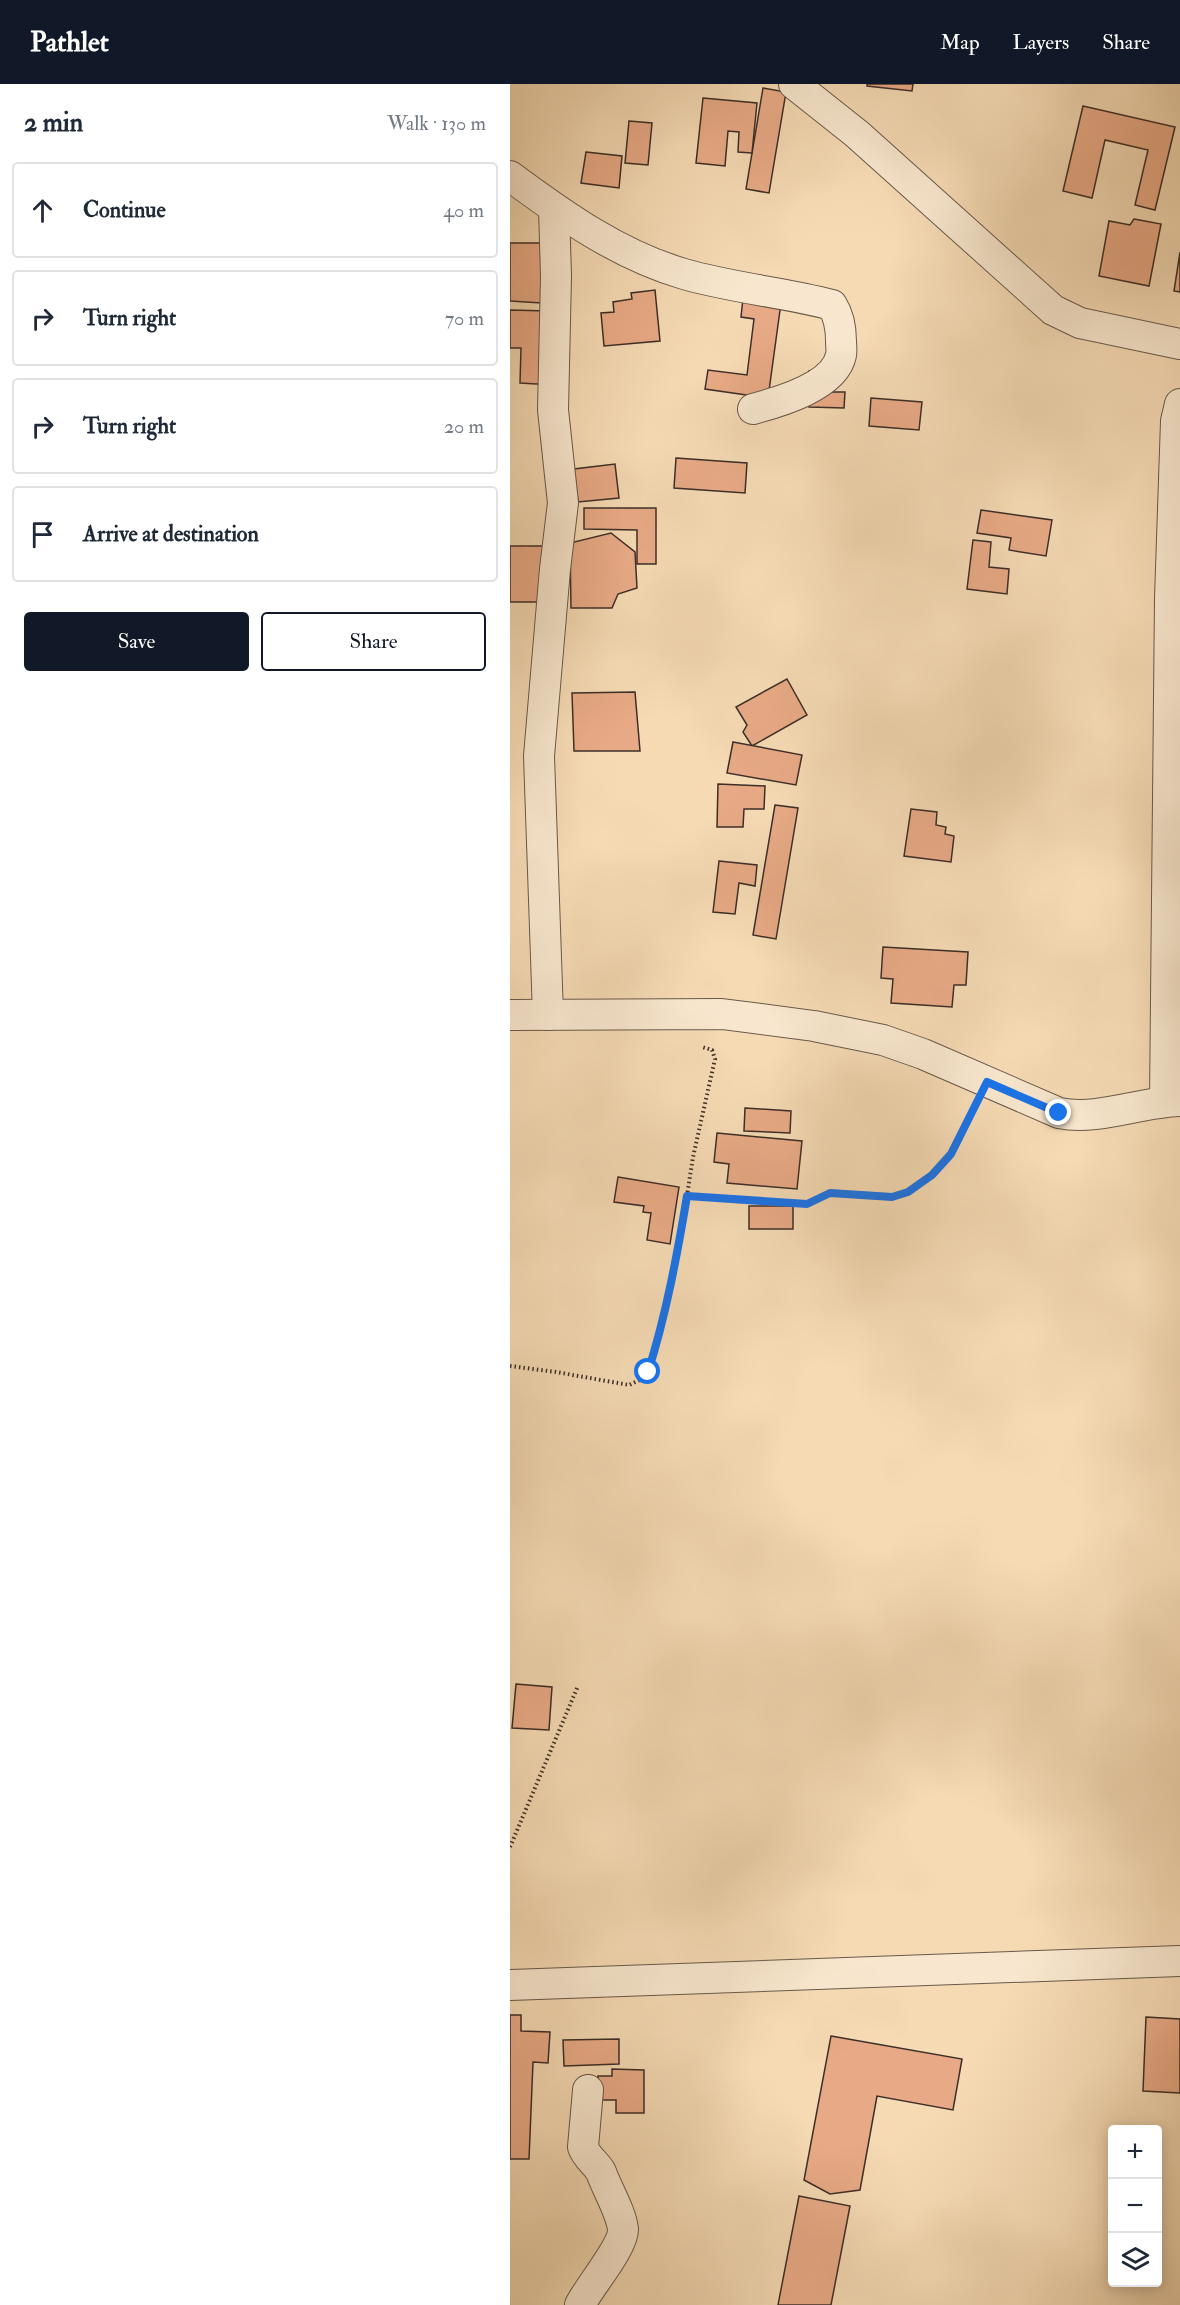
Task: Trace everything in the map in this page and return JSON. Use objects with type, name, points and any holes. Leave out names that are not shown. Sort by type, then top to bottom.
[{"type":"street","points":[[794,84],[858,134],[1053,310],[1080,322],[1180,344]]},
{"type":"street","points":[[510,176],[554,209],[606,241],[653,264],[685,274],[832,305],[838,317],[841,334],[841,356],[835,368],[824,380],[782,401],[753,409]]},
{"type":"street","points":[[548,1015],[539,756],[563,502],[553,410],[556,276],[554,209]]},
{"type":"street","points":[[510,1015],[722,1014],[814,1026],[883,1040],[923,1054],[1059,1113],[1086,1116],[1173,1101],[1174,756],[1170,598],[1176,421],[1180,404]]},
{"type":"street","points":[[510,1985],[1180,1961]]},
{"type":"street","points":[[579,2305],[620,2246],[623,2230],[601,2172],[585,2153],[583,2147],[588,2090]]},
{"type":"path","points":[[510,1366],[629,1385],[644,1378],[661,1328],[677,1260],[693,1156],[716,1059],[712,1050],[693,1044]]},
{"type":"path","points":[[687,1196],[807,1204],[830,1193],[892,1197],[908,1192],[932,1175],[951,1154],[987,1082]]},
{"type":"path","points":[[510,1847],[578,1686]]},
{"type":"building","points":[[867,84],[913,84],[912,91],[867,86]]},
{"type":"building","points":[[763,88],[786,92],[769,193],[746,189]]},
{"type":"building","points":[[703,98],[757,103],[752,153],[738,152],[739,132],[728,131],[725,166],[696,163]]},
{"type":"building","points":[[1083,106],[1175,127],[1155,210],[1135,205],[1148,150],[1105,140],[1092,198],[1063,191]]},
{"type":"building","points":[[629,121],[652,123],[648,165],[625,163]]},
{"type":"building","points":[[586,152],[622,156],[619,188],[581,183]]},
{"type":"building","points":[[1134,219],[1161,224],[1149,286],[1099,276],[1109,221],[1130,225]]},
{"type":"building","points":[[510,243],[543,243],[541,303],[510,301]]},
{"type":"building","points":[[1180,252],[1180,292],[1174,291]]},
{"type":"building","points":[[655,290],[660,341],[604,346],[601,313],[614,312],[613,302],[632,299],[631,293]]},
{"type":"building","points":[[743,298],[781,303],[768,398],[705,389],[708,370],[747,375],[754,319],[741,317]]},
{"type":"building","points":[[510,310],[549,311],[553,385],[520,383],[521,348],[510,348]]},
{"type":"building","points":[[809,371],[826,372],[825,392],[845,392],[844,408],[809,407]]},
{"type":"building","points":[[871,398],[922,402],[919,430],[869,426]]},
{"type":"building","points":[[676,458],[747,463],[745,493],[674,488]]},
{"type":"building","points":[[615,464],[619,498],[578,502],[574,469]]},
{"type":"building","points":[[584,508],[656,508],[656,564],[637,564],[637,530],[584,529]]},
{"type":"building","points":[[981,510],[1052,520],[1046,556],[1009,550],[1011,538],[977,533]]},
{"type":"building","points":[[611,533],[635,552],[637,588],[618,594],[612,608],[571,608],[570,543]]},
{"type":"building","points":[[973,540],[991,542],[989,567],[1009,569],[1007,594],[967,589]]},
{"type":"building","points":[[510,546],[544,546],[544,602],[510,602]]},
{"type":"building","points":[[787,679],[807,715],[752,746],[743,732],[747,725],[736,707]]},
{"type":"building","points":[[635,692],[640,751],[574,751],[572,693]]},
{"type":"building","points":[[733,742],[802,755],[796,785],[727,773]]},
{"type":"building","points":[[718,784],[765,786],[764,809],[744,809],[743,827],[717,827]]},
{"type":"building","points":[[775,805],[798,808],[776,939],[753,935]]},
{"type":"building","points":[[911,809],[937,812],[936,825],[946,827],[945,834],[954,836],[951,862],[904,856]]},
{"type":"building","points":[[719,861],[757,865],[755,886],[739,883],[735,914],[713,912]]},
{"type":"building","points":[[883,947],[968,952],[966,985],[954,985],[952,1007],[891,1003],[893,979],[881,978]]},
{"type":"building","points":[[745,1108],[791,1111],[790,1133],[744,1131]]},
{"type":"building","points":[[717,1133],[802,1141],[797,1189],[727,1183],[729,1164],[714,1162]]},
{"type":"building","points":[[618,1177],[679,1187],[670,1244],[647,1240],[651,1213],[643,1212],[644,1206],[614,1202]]},
{"type":"building","points":[[749,1206],[793,1206],[793,1229],[749,1229]]},
{"type":"building","points":[[516,1684],[552,1687],[549,1730],[512,1728]]},
{"type":"building","points":[[510,2015],[521,2015],[521,2031],[550,2032],[548,2063],[533,2062],[529,2159],[510,2159]]},
{"type":"building","points":[[1146,2017],[1180,2019],[1180,2093],[1143,2091]]},
{"type":"building","points":[[831,2036],[962,2059],[953,2110],[877,2096],[860,2190],[830,2194],[804,2180]]},
{"type":"building","points":[[619,2039],[619,2064],[564,2066],[563,2040]]},
{"type":"building","points":[[612,2069],[644,2070],[644,2113],[616,2113],[616,2100],[598,2100],[598,2076],[612,2076]]},
{"type":"building","points":[[799,2196],[850,2206],[831,2305],[778,2305]]},
{"type":"route","points":[[648,1372],[677,1260],[687,1196],[807,1204],[814,1199],[837,1192],[861,1196],[892,1197],[908,1192],[932,1175],[951,1154],[987,1082],[1059,1113]]}]
